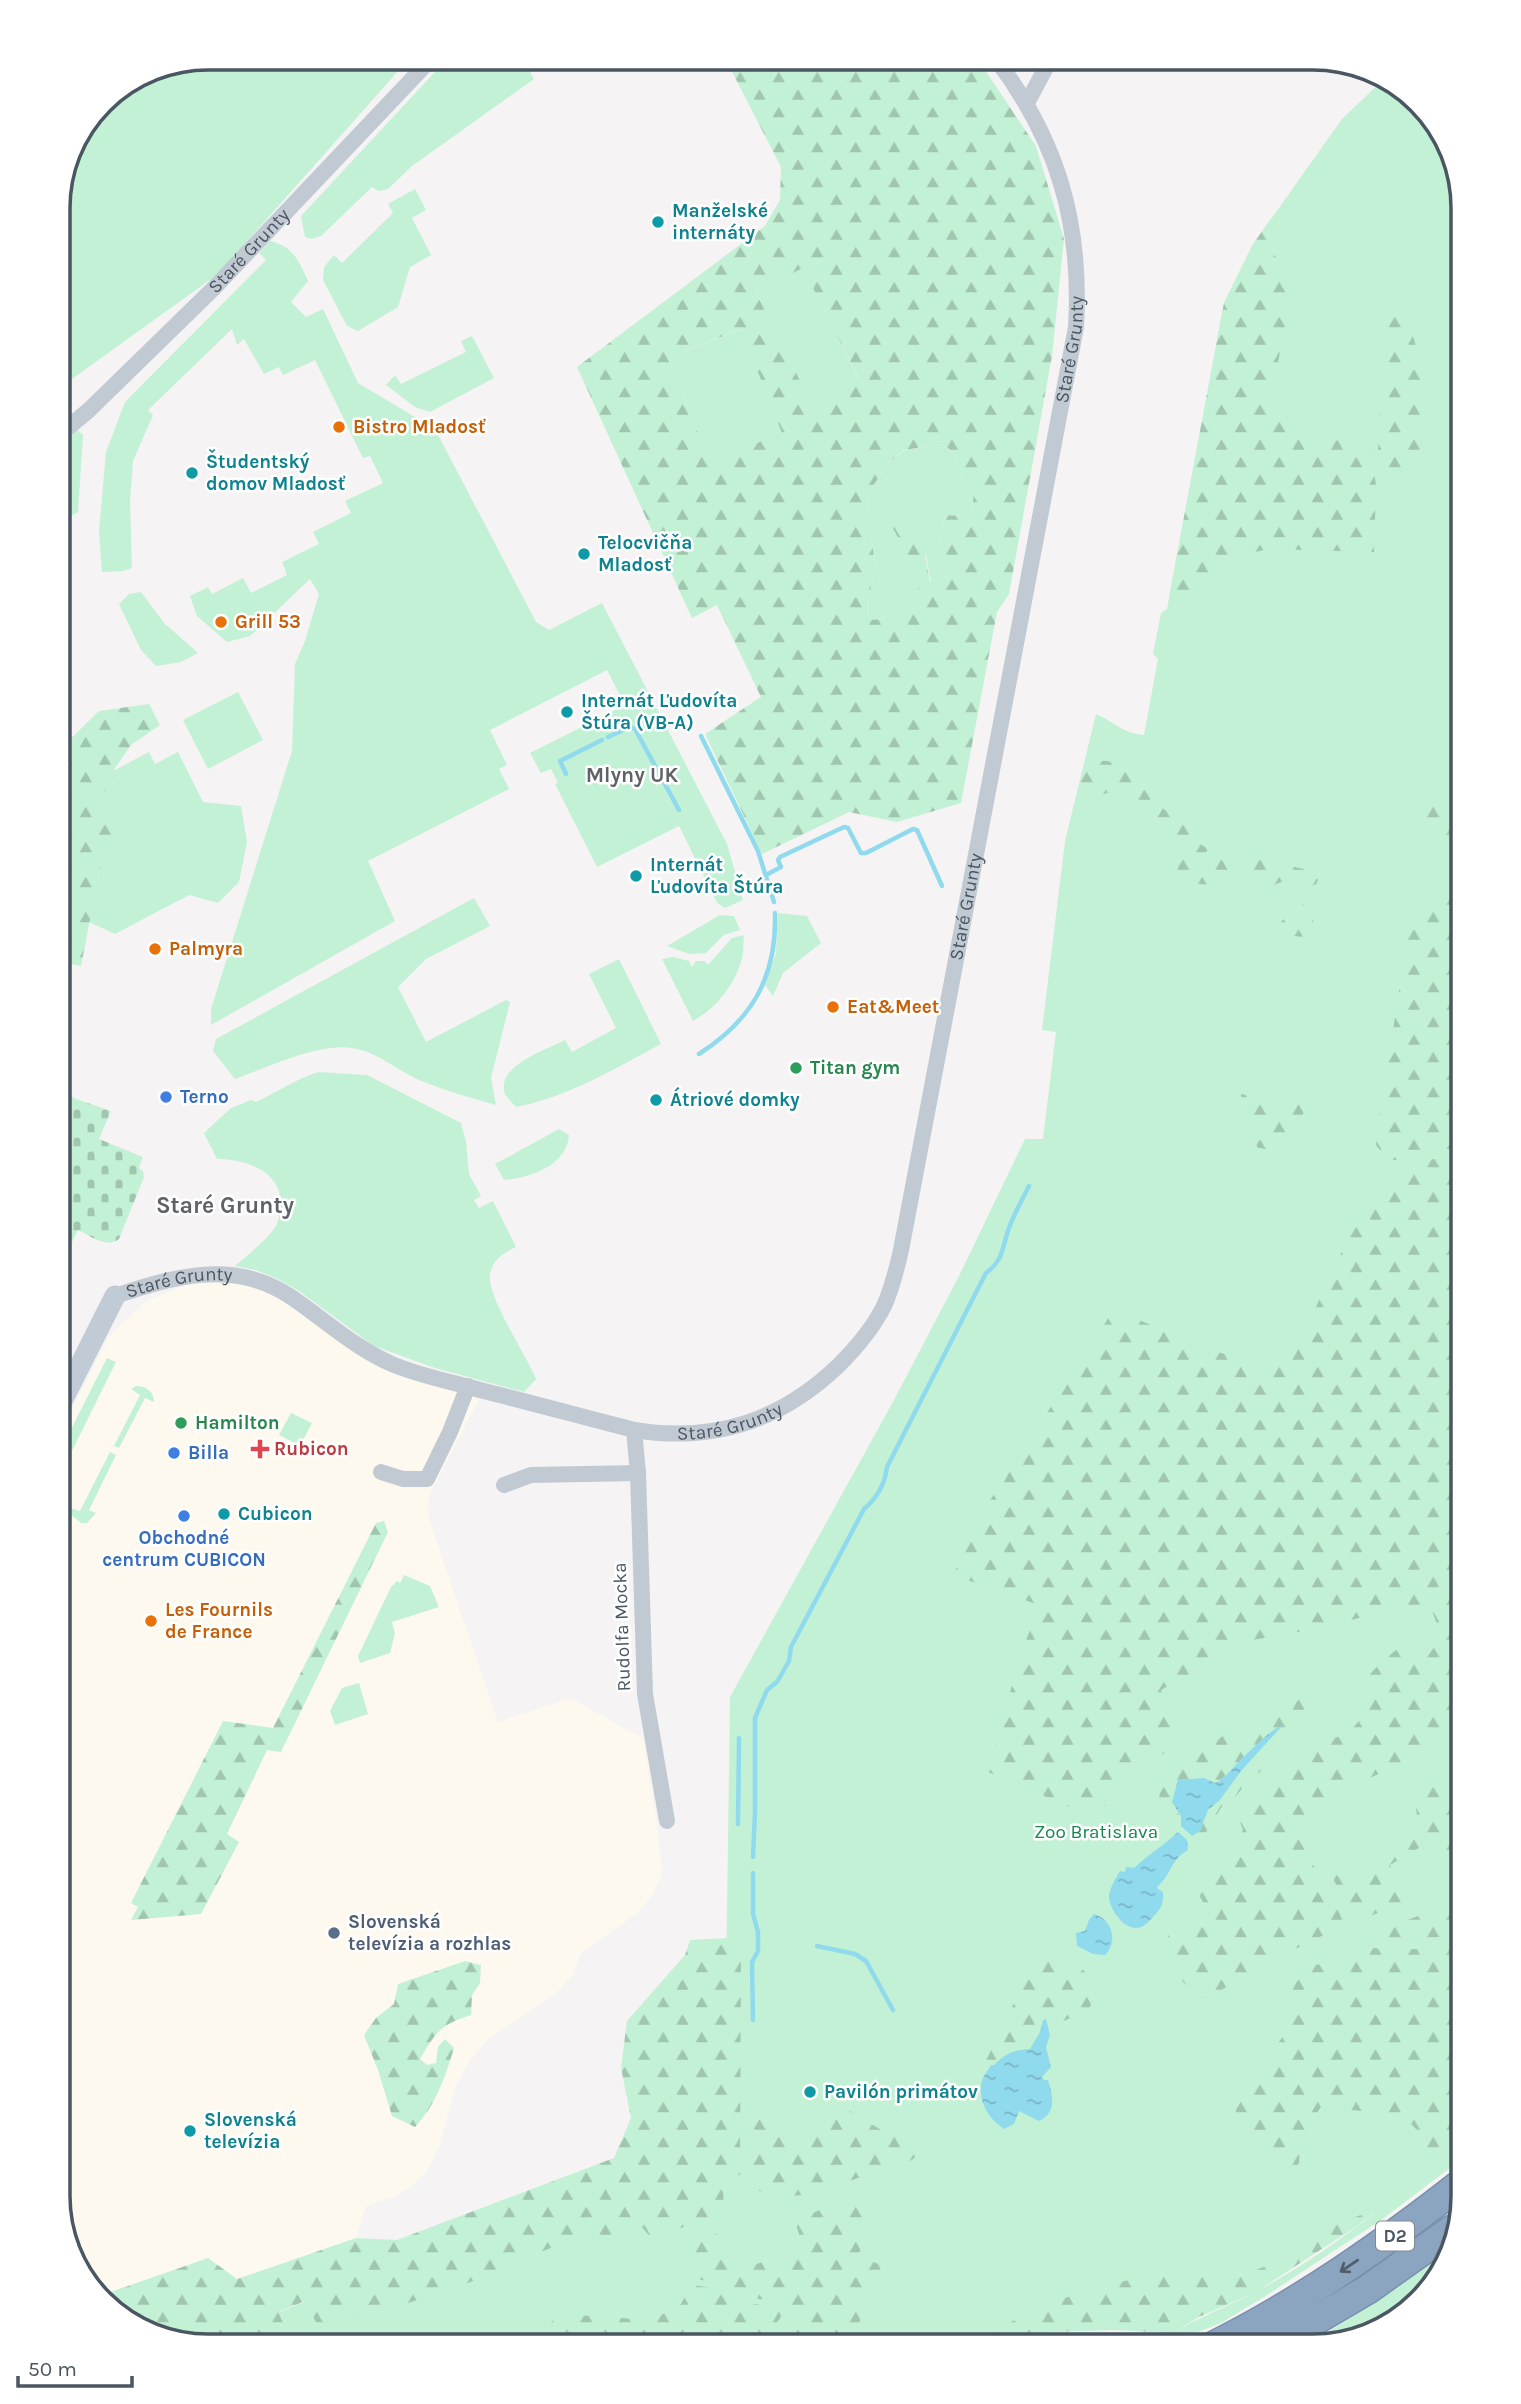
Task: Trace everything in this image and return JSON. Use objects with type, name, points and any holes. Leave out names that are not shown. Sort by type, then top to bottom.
[{"type":"highway","name":"D2","points":[[1238,2334],[1322,2284],[1397,2234],[1451,2191]]},
{"type":"highway","name":"D2","points":[[1293,2334],[1367,2290],[1445,2235]]},
{"type":"street","name":"Staré Grunty","points":[[70,426],[214,288],[421,70]]},
{"type":"street","name":"Staré Grunty","points":[[70,1385],[115,1296],[166,1279],[215,1273],[253,1278],[287,1295],[378,1357],[419,1373],[634,1430],[675,1435],[709,1432],[746,1423],[790,1404],[829,1374],[860,1342],[884,1305],[895,1277],[1076,327],[1077,271],[1069,207],[1046,139],[1027,103],[1004,70]]},
{"type":"street","points":[[1027,103],[1045,70]]},
{"type":"street","points":[[381,1472],[403,1479],[427,1479],[468,1386]]},
{"type":"street","name":"Rudolfa Mocka","points":[[634,1430],[638,1473],[645,1694],[667,1821]]},
{"type":"street","points":[[504,1485],[531,1475],[638,1473]]},
{"type":"shaded area","name":"Slovenská televízia a rozhlas","points":[[239,1281],[273,1294],[381,1367],[479,1400],[433,1487],[428,1502],[429,1519],[498,1722],[571,1698],[643,1737],[662,1874],[653,1894],[639,1912],[581,1953],[572,1976],[556,1993],[489,2039],[470,2060],[455,2088],[439,2148],[426,2173],[411,2187],[395,2196],[366,2206],[356,2238],[140,2316],[117,2300],[93,2273],[81,2249],[71,2214],[70,1413],[109,1337],[146,1301],[194,1282]]},
{"type":"green space","points":[[199,70],[399,70],[218,274],[70,380],[71,190],[84,147],[104,117],[131,93],[147,84],[164,77]]},
{"type":"green space","points":[[437,70],[529,70],[534,79],[412,166],[388,189],[378,191],[372,187],[321,236],[311,239],[305,237],[301,216]]},
{"type":"green space","points":[[731,70],[820,70],[841,82],[850,70],[985,70],[1036,146],[1064,239],[1052,356],[1009,594],[997,612],[961,803],[897,822],[849,812],[762,854],[705,734],[761,697],[717,605],[692,618],[577,367],[765,226],[780,200],[781,167]],"holes":[[[803,268],[859,379],[811,403],[755,291]],[[741,329],[782,433],[709,462],[668,358]],[[942,444],[952,452],[959,473],[974,492],[972,510],[964,516],[945,515],[940,543],[948,571],[940,582],[930,582],[925,554],[913,530],[898,518],[889,521],[917,572],[919,593],[913,602],[881,619],[871,620],[867,611],[875,564],[867,505],[873,486],[889,463],[904,450]]]},
{"type":"green space","points":[[820,70],[850,70],[841,82]]},
{"type":"green space","name":"Zoo Bratislava","points":[[1377,86],[1390,93],[1417,117],[1428,131],[1444,164],[1451,199],[1451,2167],[1384,2218],[1264,2297],[1221,2323],[1193,2334],[1173,2333],[1286,2274],[1376,2212],[1301,2253],[1242,2275],[1230,2271],[1024,2316],[1008,2323],[994,2334],[227,2334],[340,2287],[592,2227],[723,2206],[730,1697],[894,1400],[960,1274],[1025,1139],[1043,1139],[1056,1032],[1042,1030],[1065,841],[1096,714],[1124,730],[1144,735],[1158,659],[1153,654],[1161,613],[1167,609],[1224,303],[1252,246],[1342,119]]},
{"type":"green space","points":[[415,189],[426,210],[412,218],[431,255],[410,267],[398,307],[358,331],[347,326],[323,280],[324,267],[334,255],[342,263],[393,213],[388,204]]},
{"type":"green space","points":[[1271,218],[1267,238],[1275,256],[1299,284],[1300,293],[1284,329],[1277,369],[1263,396],[1270,417],[1287,422],[1325,444],[1367,431],[1376,485],[1374,552],[1268,549],[1222,560],[1210,593],[1190,591],[1169,597],[1224,303],[1252,246]]},
{"type":"green space","points":[[270,241],[290,251],[308,281],[291,302],[306,317],[323,309],[358,383],[435,429],[536,622],[549,630],[602,603],[727,844],[743,900],[725,908],[717,903],[679,826],[597,867],[555,784],[558,783],[551,769],[541,773],[530,753],[625,705],[607,670],[490,730],[507,765],[499,769],[509,789],[368,861],[395,921],[211,1025],[211,1009],[292,751],[295,664],[319,594],[310,579],[250,636],[227,642],[197,616],[190,596],[208,587],[212,594],[243,578],[251,593],[287,575],[282,562],[319,544],[313,532],[351,513],[345,501],[383,483],[370,456],[363,458],[315,360],[283,375],[279,367],[264,374],[244,339],[237,345],[232,329],[148,410],[153,415],[133,461],[130,501],[132,568],[102,572],[99,531],[106,452],[125,402],[266,260],[259,253]]},
{"type":"green space","points":[[803,267],[859,380],[811,404],[755,291]]},
{"type":"green space","points":[[1393,310],[1403,317],[1415,343],[1424,445],[1419,464],[1410,477],[1389,478],[1382,467],[1378,449],[1381,409],[1389,387],[1389,312]]},
{"type":"green space","points":[[742,329],[783,434],[709,463],[668,358]]},
{"type":"green space","points":[[472,336],[494,378],[430,412],[415,407],[386,385],[395,375],[401,384],[466,352],[461,341]]},
{"type":"green space","points":[[78,430],[83,435],[78,512],[70,516],[70,436]]},
{"type":"green space","points":[[942,444],[954,455],[959,473],[974,492],[972,510],[964,516],[945,515],[940,543],[948,571],[940,582],[931,582],[926,555],[889,520],[918,572],[919,593],[913,602],[881,619],[871,620],[867,611],[875,564],[867,505],[873,486],[889,463],[905,450]]},
{"type":"green space","points":[[141,592],[164,623],[198,653],[181,662],[156,666],[141,650],[119,604],[129,594]]},
{"type":"green space","points":[[238,692],[263,740],[208,769],[183,720]]},
{"type":"green space","points":[[149,704],[160,725],[131,745],[113,771],[119,783],[97,795],[122,844],[101,863],[81,966],[70,964],[70,739],[99,711]]},
{"type":"green space","points":[[149,752],[155,764],[178,752],[203,802],[241,806],[247,842],[239,882],[218,903],[189,895],[115,934],[89,922],[101,863],[97,795],[113,771]]},
{"type":"green space","points":[[1085,761],[1107,761],[1128,768],[1165,811],[1192,832],[1189,837],[1208,849],[1204,856],[1216,864],[1225,851],[1312,871],[1318,880],[1316,884],[1302,891],[1297,878],[1291,878],[1259,891],[1258,880],[1236,872],[1219,876],[1214,885],[1173,882],[1178,867],[1174,864],[1184,848],[1143,819],[1139,808],[1112,792],[1090,797],[1077,793]]},
{"type":"green space","points":[[1432,798],[1451,814],[1451,850],[1416,821]]},
{"type":"green space","points":[[1451,875],[1451,1150],[1435,1150],[1387,1160],[1376,1145],[1402,970],[1401,914],[1431,914]]},
{"type":"green space","points":[[474,898],[490,926],[426,959],[398,987],[426,1042],[506,1000],[510,1002],[491,1078],[496,1105],[419,1080],[368,1052],[357,1049],[331,1048],[306,1053],[235,1079],[213,1051],[216,1039]]},
{"type":"green space","points":[[1316,900],[1311,938],[1272,933],[1293,908]]},
{"type":"green space","points":[[778,913],[807,916],[821,943],[783,973],[773,996],[765,985],[776,953]]},
{"type":"green space","points":[[720,915],[734,916],[740,930],[724,935],[706,953],[689,954],[667,946]]},
{"type":"green space","points":[[744,935],[742,959],[733,980],[716,1004],[693,1021],[662,959],[673,957],[689,961],[692,967],[696,961],[705,961],[708,965],[732,938]]},
{"type":"green space","points":[[619,959],[661,1044],[572,1089],[516,1107],[505,1094],[504,1084],[507,1075],[515,1067],[565,1040],[572,1052],[616,1028],[589,974]]},
{"type":"green space","points":[[319,1072],[367,1075],[461,1123],[469,1174],[481,1196],[474,1200],[479,1208],[493,1201],[516,1247],[496,1260],[490,1274],[490,1284],[500,1310],[536,1379],[524,1392],[435,1368],[374,1346],[299,1291],[256,1270],[235,1266],[275,1228],[279,1218],[280,1196],[276,1185],[261,1170],[240,1162],[217,1159],[204,1133],[231,1108],[251,1100],[256,1102],[295,1081]]},
{"type":"green space","points":[[1241,1094],[1276,1101],[1292,1096],[1300,1097],[1305,1111],[1288,1146],[1275,1151],[1258,1148],[1246,1122]]},
{"type":"green space","points":[[70,1096],[111,1111],[99,1139],[143,1157],[139,1168],[144,1177],[119,1239],[104,1242],[78,1230],[70,1246]]},
{"type":"green space","points":[[559,1129],[569,1135],[562,1155],[535,1173],[504,1180],[495,1164]]},
{"type":"green space","points":[[1451,1158],[1451,1571],[1415,1616],[1389,1610],[1321,1628],[1247,1641],[1161,1690],[1177,1743],[1138,1774],[1102,1809],[1079,1811],[988,1772],[1019,1660],[1039,1605],[953,1575],[991,1499],[1109,1317],[1122,1313],[1217,1352],[1287,1369],[1362,1208],[1387,1180],[1410,1165],[1425,1160]]},
{"type":"green space","points":[[107,1358],[116,1362],[70,1455],[70,1431]]},
{"type":"green space","points":[[136,1386],[149,1390],[154,1402],[145,1398],[119,1448],[114,1446],[140,1395],[131,1389]]},
{"type":"green space","points":[[291,1413],[312,1423],[300,1446],[279,1435]]},
{"type":"green space","points":[[110,1452],[116,1455],[89,1510],[96,1513],[87,1523],[81,1523],[70,1514],[70,1508],[80,1511]]},
{"type":"green space","points":[[384,1521],[388,1532],[281,1752],[267,1750],[227,1834],[239,1842],[201,1914],[131,1920],[138,1907],[131,1903],[223,1721],[273,1728],[376,1523]]},
{"type":"green space","points":[[404,1575],[430,1586],[439,1607],[392,1622],[395,1633],[390,1653],[360,1663],[358,1656],[391,1587],[397,1581],[400,1583]]},
{"type":"green space","points":[[1451,1580],[1451,1730],[1419,1756],[1354,1785],[1329,1806],[1314,1826],[1312,1864],[1331,1890],[1338,1905],[1342,1920],[1340,1927],[1257,1968],[1210,1997],[1198,1996],[1172,1968],[1168,1961],[1166,1943],[1169,1934],[1195,1934],[1209,1913],[1194,1886],[1198,1876],[1210,1878],[1243,1830],[1236,1812],[1259,1792],[1275,1788],[1307,1754],[1319,1752],[1354,1726],[1363,1716],[1365,1684],[1373,1671],[1396,1650],[1420,1666],[1436,1645],[1437,1624],[1430,1606]]},
{"type":"green space","points":[[359,1683],[368,1714],[335,1725],[330,1711],[342,1688]]},
{"type":"green space","points":[[1301,1691],[1310,1707],[1275,1748],[1263,1770],[1253,1776],[1234,1798],[1227,1798],[1203,1837],[1192,1836],[1200,1831],[1208,1810],[1220,1800],[1253,1757],[1277,1733],[1274,1728],[1221,1780],[1215,1783],[1204,1778],[1178,1780],[1174,1801],[1181,1826],[1159,1800],[1160,1790],[1171,1777],[1224,1735],[1246,1732]]},
{"type":"green space","points":[[1412,1783],[1427,1783],[1441,1792],[1451,1791],[1451,1866],[1443,1852],[1438,1855],[1429,1842],[1390,1865],[1402,1903],[1363,1919],[1355,1919],[1332,1877],[1336,1874],[1347,1882],[1362,1873],[1396,1835],[1418,1822]]},
{"type":"green space","points":[[1451,1900],[1451,1937],[1394,1943],[1379,1942],[1367,1936]]},
{"type":"green space","points":[[741,1939],[740,2175],[724,2177],[723,2212],[652,2239],[636,2220],[611,2232],[616,2244],[598,2243],[586,2233],[461,2286],[376,2316],[361,2317],[349,2307],[333,2314],[328,2326],[319,2328],[305,2301],[278,2312],[288,2334],[199,2334],[181,2331],[147,2320],[131,2311],[109,2292],[208,2258],[237,2279],[356,2238],[397,2240],[614,2158],[631,2118],[621,2068],[627,2021],[685,1955],[690,1940]]},
{"type":"green space","points":[[1354,1946],[1393,1950],[1451,1948],[1451,2149],[1430,2166],[1426,2161],[1424,2137],[1407,2120],[1372,2112],[1321,2107],[1301,2135],[1299,2163],[1290,2175],[1236,2113],[1236,2098],[1254,2088],[1274,2048],[1285,2034],[1284,1990],[1302,1966],[1334,1963]]},
{"type":"green space","points":[[1052,1958],[1075,1964],[1089,1977],[1092,1996],[1085,2018],[1072,2017],[1056,2025],[1044,2020],[1039,2035],[1025,2051],[993,2065],[985,2073],[980,2073],[1028,1974],[1042,1962]]},
{"type":"green space","points":[[465,1961],[481,1965],[480,1983],[472,1995],[471,2015],[445,2026],[430,2042],[420,2059],[427,2065],[436,2063],[438,2047],[445,2039],[454,2048],[434,2100],[415,2127],[392,2116],[364,2035],[376,2018],[394,2004],[398,1984]]},
{"type":"green space","points":[[749,2091],[773,2115],[775,2124],[770,2132],[764,2134],[749,2127]]},
{"type":"green space","points":[[842,2106],[886,2133],[901,2132],[919,2138],[925,2147],[912,2160],[807,2195],[764,2194],[751,2185],[748,2177],[749,2154],[778,2134],[810,2135]]},
{"type":"green space","points":[[860,2192],[871,2217],[858,2257],[882,2265],[855,2334],[777,2334],[792,2315],[790,2308],[783,2303],[754,2298],[724,2283],[695,2279],[679,2249],[681,2243],[687,2240],[692,2245],[696,2243],[696,2236],[714,2230],[735,2272],[799,2248],[801,2241],[795,2221]]},
{"type":"green space","points":[[1382,2207],[1256,2292],[1199,2317],[1173,2333],[1113,2330],[994,2334],[1008,2323],[1024,2316],[1029,2308],[1157,2272],[1230,2271],[1242,2275],[1301,2253],[1335,2214],[1353,2218]]},
{"type":"green space","points":[[1434,2262],[1417,2287],[1390,2311],[1357,2327],[1326,2333]]},
{"type":"green space","points":[[691,2285],[715,2288],[748,2303],[781,2308],[784,2311],[766,2334],[536,2334],[561,2314],[652,2320],[681,2304]]},
{"type":"water","points":[[1283,1725],[1241,1771],[1220,1800],[1208,1810],[1200,1831],[1192,1836],[1181,1826],[1181,1816],[1172,1802],[1178,1780],[1204,1778],[1215,1783],[1221,1780],[1260,1741]]},
{"type":"water","points":[[1178,1832],[1187,1840],[1188,1850],[1177,1858],[1157,1887],[1163,1892],[1160,1908],[1141,1927],[1126,1925],[1114,1911],[1109,1896],[1120,1871],[1125,1872],[1126,1867],[1134,1868]]},
{"type":"water","points":[[1094,1914],[1105,1921],[1112,1932],[1112,1944],[1105,1955],[1093,1954],[1077,1946],[1076,1933],[1085,1931]]},
{"type":"water","points":[[1046,2019],[1050,2035],[1046,2047],[1051,2067],[1042,2077],[1048,2080],[1050,2086],[1051,2108],[1045,2118],[1039,2121],[1019,2111],[1014,2124],[1004,2129],[994,2121],[983,2105],[982,2079],[991,2065],[1006,2055],[1030,2049],[1040,2032],[1043,2020]]},
{"type":"waterway","points":[[608,737],[630,727],[635,729],[679,810]]},
{"type":"waterway","points":[[701,736],[758,851],[774,902]]},
{"type":"waterway","points":[[566,774],[560,761],[602,740]]},
{"type":"waterway","points":[[766,875],[781,867],[778,860],[780,857],[844,827],[848,828],[861,853],[913,829],[917,830],[942,886]]},
{"type":"waterway","points":[[699,1054],[734,1027],[758,995],[771,957],[775,913]]},
{"type":"waterway","points":[[753,1857],[755,1718],[767,1690],[777,1682],[789,1661],[791,1647],[864,1509],[880,1490],[887,1467],[986,1273],[999,1258],[1011,1223],[1029,1186]]},
{"type":"waterway","points":[[738,1824],[739,1738]]},
{"type":"waterway","points":[[753,1873],[753,1914],[758,1932],[758,1951],[752,1962],[753,2020]]},
{"type":"waterway","points":[[817,1946],[855,1954],[866,1961],[893,2010]]},
{"type":"place","name":"Manželské internáty","points":[[658,222]]},
{"type":"place","name":"Bistro Mladosť","points":[[339,427]]},
{"type":"place","name":"Študentský domov Mladosť","points":[[192,473]]},
{"type":"place","name":"Telocvičňa Mladosť","points":[[584,554]]},
{"type":"place","name":"Grill 53","points":[[221,622]]},
{"type":"place","name":"Internát Ľudovíta Štúra (VB-A)","points":[[567,712]]},
{"type":"place","name":"Internát Ľudovíta Štúra","points":[[636,876]]},
{"type":"place","name":"Palmyra","points":[[155,949]]},
{"type":"place","name":"Eat&Meet","points":[[833,1007]]},
{"type":"place","name":"Titan gym","points":[[796,1068]]},
{"type":"place","name":"Terno","points":[[166,1097]]},
{"type":"place","name":"Átriové domky","points":[[656,1100]]},
{"type":"place","name":"Hamilton","points":[[181,1423]]},
{"type":"place","name":"Rubicon","points":[[260,1449]]},
{"type":"place","name":"Billa","points":[[174,1453]]},
{"type":"place","name":"Cubicon","points":[[224,1514]]},
{"type":"place","name":"Obchodné centrum CUBICON","points":[[184,1516]]},
{"type":"place","name":"Les Fournils de France","points":[[151,1621]]},
{"type":"place","name":"Slovenská televízia a rozhlas","points":[[334,1933]]},
{"type":"place","name":"Pavilón primátov","points":[[810,2092]]},
{"type":"place","name":"Slovenská televízia","points":[[190,2131]]},
{"type":"district","name":"Mlyny UK","points":[[632,775]]},
{"type":"district","name":"Staré Grunty","points":[[225,1205]]}]
